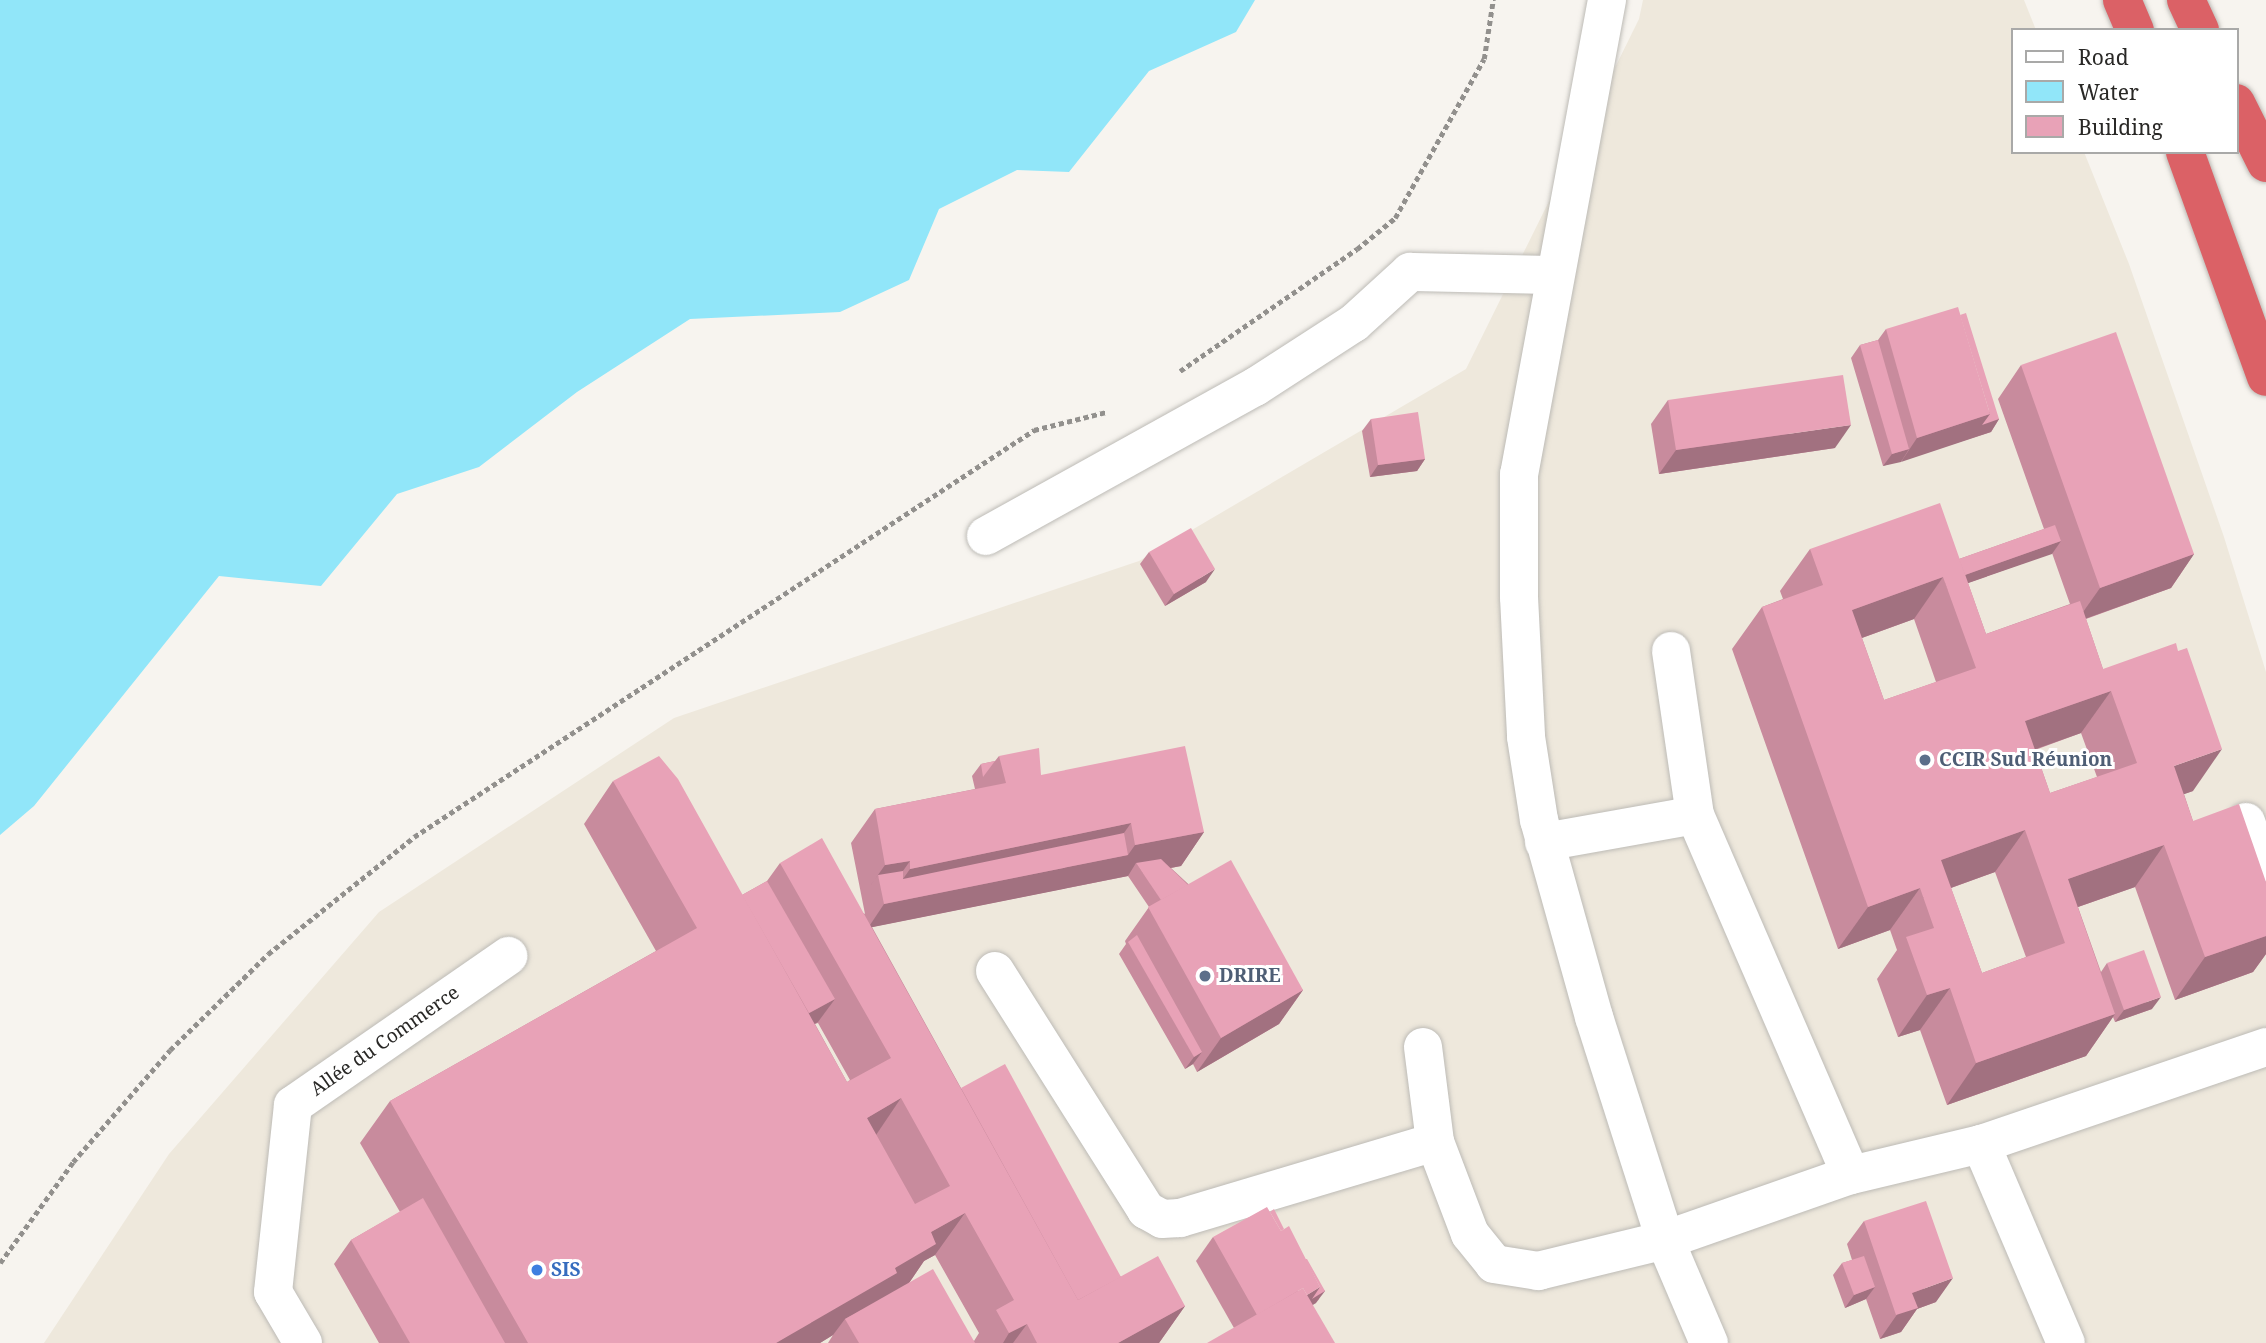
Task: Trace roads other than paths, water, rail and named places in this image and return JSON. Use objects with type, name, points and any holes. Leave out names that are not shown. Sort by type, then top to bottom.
[{"type":"highway","points":[[2122,0],[2133,28]]},
{"type":"highway","points":[[2186,0],[2199,28]]},
{"type":"highway","points":[[2238,107],[2266,163]]},
{"type":"highway","points":[[2186,154],[2266,377]]},
{"type":"street","points":[[1607,0],[1519,474],[1518,597],[1525,725],[1544,842],[1594,1017],[1665,1240],[1709,1343]]},
{"type":"street","points":[[986,536],[1255,387],[1354,323],[1410,272],[1554,275]]},
{"type":"street","points":[[1671,651],[1695,814],[1851,1175]]},
{"type":"street","points":[[1544,842],[1695,814]]},
{"type":"street","points":[[2246,822],[2266,876]]},
{"type":"street","name":"Allée du Commerce","points":[[303,1343],[273,1292],[293,1105],[508,956]]},
{"type":"street","points":[[995,971],[1146,1210],[1162,1219],[1180,1217],[1435,1142]]},
{"type":"street","points":[[1423,1046],[1435,1142],[1470,1234],[1494,1265],[1538,1271],[1665,1240],[1851,1175],[1981,1144],[2266,1046]]},
{"type":"street","points":[[1981,1144],[2050,1334]]},
{"type":"street","points":[[1679,1277],[1688,1343]]},
{"type":"street","points":[[1679,1277],[1723,1343]]},
{"type":"water","points":[[0,0],[1255,0],[1236,32],[1149,71],[1069,172],[1017,170],[939,209],[909,280],[840,312],[690,319],[577,392],[479,467],[397,494],[321,586],[219,576],[34,806],[0,835]]},
{"type":"place","name":"CCIR Sud Réunion","points":[[1925,760]]},
{"type":"place","name":"DRIRE","points":[[1205,976]]},
{"type":"place","name":"SIS","points":[[537,1270]]}]
